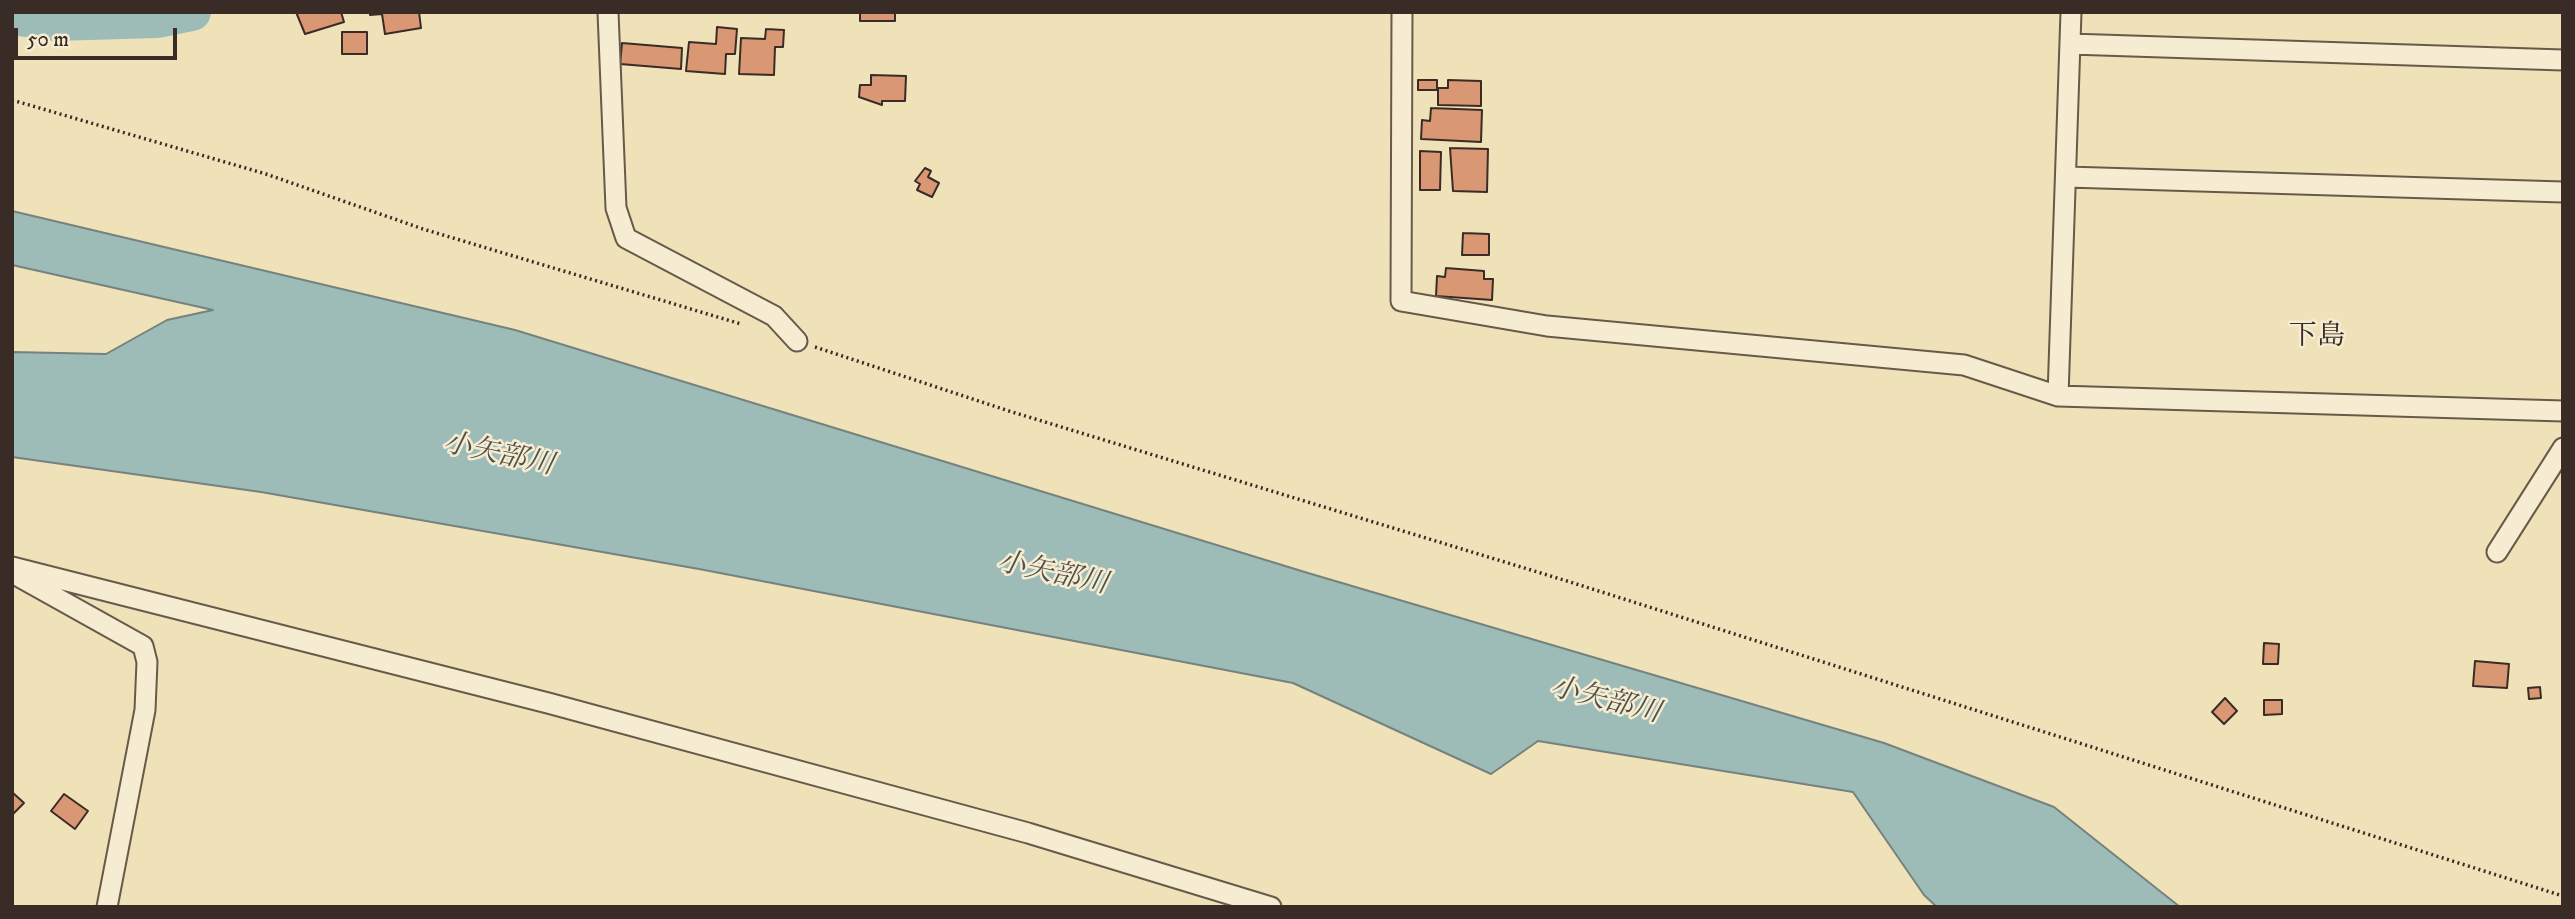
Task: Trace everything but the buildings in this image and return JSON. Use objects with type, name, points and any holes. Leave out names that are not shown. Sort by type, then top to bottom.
[{"type":"street","points":[[608,12],[616,208],[626,238],[774,316],[797,341]]},
{"type":"street","points":[[1402,12],[1401,301],[1547,326],[1964,365],[2058,396],[2563,411]]},
{"type":"street","points":[[2058,396],[2071,12]]},
{"type":"street","points":[[2070,44],[2563,60]]},
{"type":"street","points":[[2067,177],[2563,192]]},
{"type":"street","points":[[2497,552],[2563,448]]},
{"type":"street","points":[[12,567],[588,714],[1028,833],[1271,907]]},
{"type":"street","points":[[12,573],[143,646],[145,710],[107,907]]},
{"type":"path","points":[[12,100],[241,166],[423,229],[744,324]]},
{"type":"path","points":[[797,341],[1023,415],[1567,581],[2563,896]]},
{"type":"water","name":"小矢部川","points":[[12,211],[515,330],[1308,573],[1884,743],[2054,807],[2180,907],[1937,907],[1924,895],[1853,792],[1538,741],[1491,774],[1293,683],[699,569],[261,492],[12,457],[12,352],[106,354],[167,320],[213,310],[12,265]]},
{"type":"waterway","points":[[12,16],[55,22],[158,19],[192,12]]},
{"type":"district","name":"下島","points":[[2317,338]]}]
